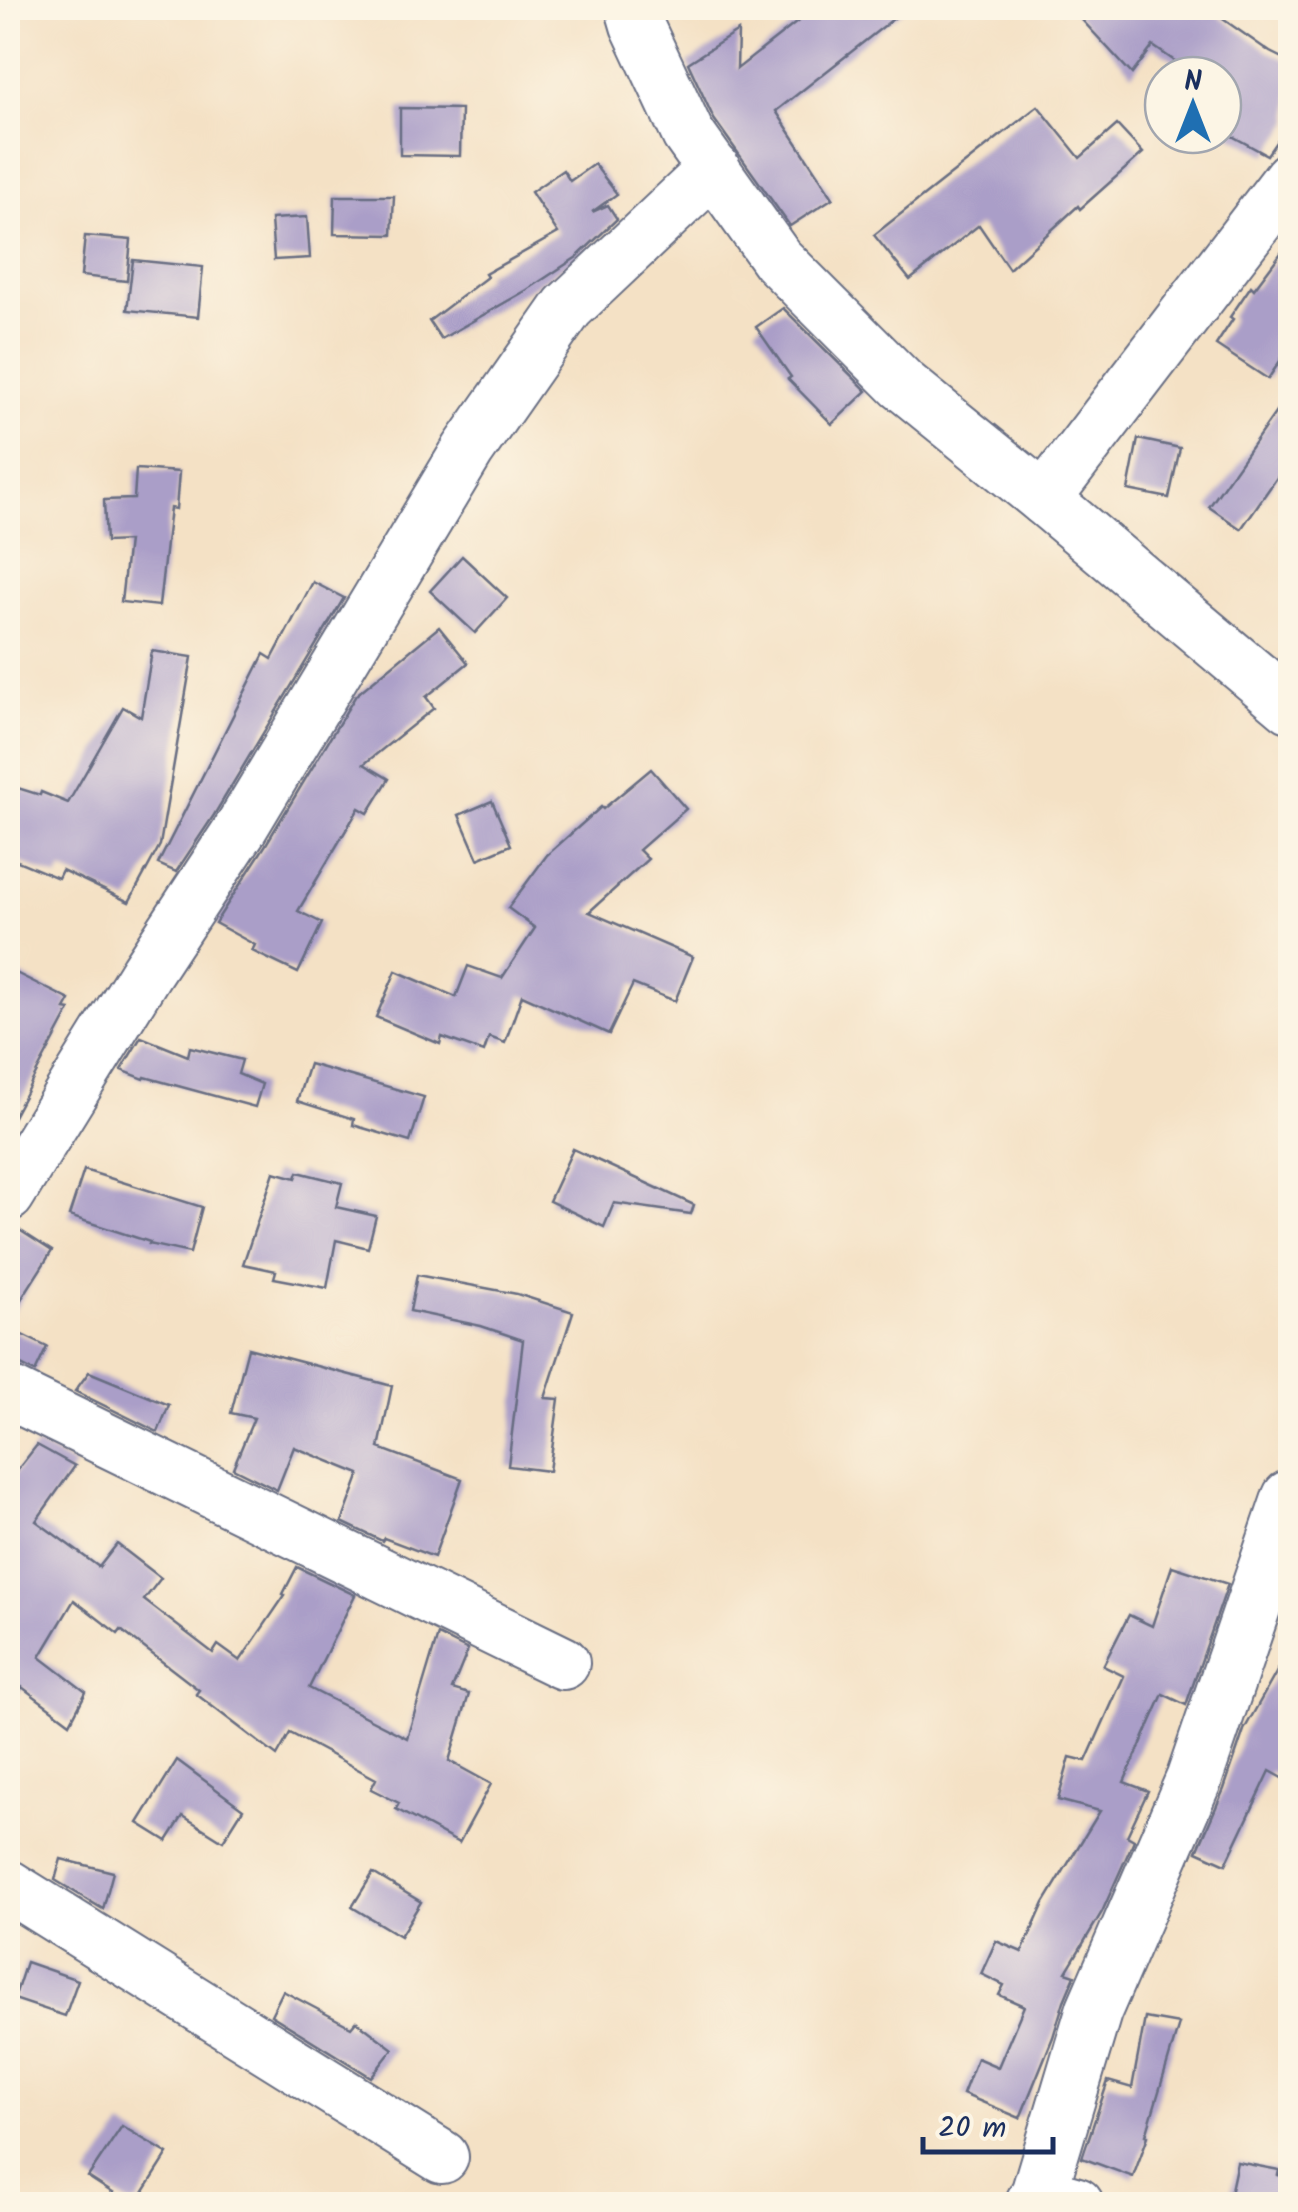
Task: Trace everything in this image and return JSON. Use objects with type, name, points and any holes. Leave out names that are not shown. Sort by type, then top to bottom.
[{"type":"street","points":[[632,8],[688,134],[776,259],[902,384],[1290,706]]},
{"type":"street","points":[[8,1194],[239,831],[468,450],[568,306],[714,169]]},
{"type":"street","points":[[1044,499],[1290,178]]},
{"type":"street","points":[[8,1392],[563,1664]]},
{"type":"street","points":[[1049,2201],[1094,2010],[1194,1779],[1290,1498]]},
{"type":"street","points":[[8,1886],[442,2157]]},
{"type":"building","points":[[815,8],[907,8],[776,111],[833,198],[790,226],[714,119],[688,63],[738,31],[737,69]]},
{"type":"building","points":[[1071,8],[1207,8],[1290,62],[1290,122],[1267,155],[1243,142],[1243,55],[1166,55],[1153,46],[1132,74]]},
{"type":"building","points":[[1038,106],[1080,158],[1117,125],[1143,153],[1009,269],[979,225],[910,280],[874,235]]},
{"type":"building","points":[[400,108],[461,109],[460,156],[400,155]]},
{"type":"building","points":[[594,164],[617,194],[592,212],[608,205],[617,219],[577,257],[441,339],[429,321],[487,277],[485,274],[558,233],[531,192],[563,170],[570,181]]},
{"type":"building","points":[[335,196],[394,196],[392,235],[334,234]]},
{"type":"building","points":[[307,217],[310,258],[274,260],[271,219]]},
{"type":"building","points":[[85,236],[131,240],[127,281],[81,276]]},
{"type":"building","points":[[1290,241],[1290,346],[1268,379],[1216,345],[1251,286],[1254,289]]},
{"type":"building","points":[[133,260],[203,267],[198,317],[127,310]]},
{"type":"building","points":[[783,308],[867,391],[832,424],[788,379],[791,377],[756,327]]},
{"type":"building","points":[[1290,392],[1290,459],[1241,529],[1209,507]]},
{"type":"building","points":[[1138,439],[1180,448],[1169,498],[1128,490]]},
{"type":"building","points":[[136,469],[179,472],[176,509],[170,508],[159,606],[121,602],[128,541],[106,542],[104,500],[134,499]]},
{"type":"building","points":[[462,556],[507,598],[475,633],[430,591]]},
{"type":"building","points":[[313,582],[344,598],[176,872],[158,864],[264,654],[272,659]]},
{"type":"building","points":[[439,627],[468,663],[426,697],[434,708],[364,764],[389,779],[368,813],[359,808],[298,911],[322,923],[298,973],[252,951],[255,945],[215,923],[356,695]]},
{"type":"building","points":[[152,651],[192,657],[160,845],[129,902],[62,870],[58,878],[8,857],[8,785],[68,803],[123,707],[141,717]]},
{"type":"building","points":[[651,769],[686,809],[639,850],[648,859],[589,912],[693,957],[675,1001],[633,984],[609,1034],[522,995],[505,1043],[489,1037],[484,1052],[442,1037],[440,1044],[376,1017],[396,971],[456,997],[468,966],[502,978],[535,928],[508,908],[547,855]]},
{"type":"building","points":[[492,801],[511,845],[478,859],[459,815]]},
{"type":"building","points":[[8,969],[70,1000],[65,1009],[70,1010],[8,1126]]},
{"type":"building","points":[[141,1037],[188,1056],[190,1047],[242,1060],[238,1074],[262,1084],[255,1107],[121,1070]]},
{"type":"building","points":[[309,1064],[424,1097],[410,1142],[353,1125],[354,1119],[297,1101]]},
{"type":"building","points":[[573,1149],[694,1205],[691,1214],[614,1203],[604,1227],[549,1201]]},
{"type":"building","points":[[84,1170],[202,1207],[190,1253],[149,1244],[69,1216]]},
{"type":"building","points":[[274,1172],[296,1178],[298,1172],[342,1183],[336,1207],[376,1216],[368,1248],[336,1240],[327,1288],[274,1278],[276,1271],[243,1264]]},
{"type":"building","points":[[8,1225],[52,1251],[8,1320]]},
{"type":"building","points":[[417,1275],[517,1294],[573,1312],[545,1398],[559,1399],[549,1471],[508,1466],[523,1340],[481,1326],[410,1311]]},
{"type":"building","points":[[8,1328],[47,1347],[35,1372],[8,1362]]},
{"type":"building","points":[[248,1348],[392,1386],[379,1448],[462,1479],[434,1557],[384,1538],[382,1541],[342,1522],[360,1474],[294,1447],[277,1490],[233,1468],[254,1418],[231,1413]]},
{"type":"building","points":[[89,1372],[169,1405],[158,1432],[75,1391]]},
{"type":"building","points":[[37,1445],[75,1466],[36,1521],[99,1567],[117,1544],[161,1578],[144,1600],[213,1653],[218,1645],[240,1661],[285,1595],[297,1567],[355,1595],[309,1688],[407,1738],[438,1635],[468,1650],[452,1689],[469,1694],[449,1761],[491,1784],[459,1843],[396,1809],[399,1803],[371,1789],[376,1779],[290,1733],[277,1756],[121,1630],[118,1634],[74,1600],[40,1657],[86,1692],[70,1723],[22,1687],[8,1712],[8,1482]]},
{"type":"building","points":[[1172,1566],[1228,1584],[1186,1705],[1163,1694],[1124,1782],[1148,1791],[1127,1836],[1134,1840],[1102,1912],[1066,1972],[1075,1975],[1020,2118],[963,2094],[977,2058],[998,2067],[1024,2006],[999,1995],[1004,1985],[981,1974],[996,1941],[1022,1952],[1044,1903],[1100,1811],[1058,1800],[1070,1757],[1086,1761],[1124,1676],[1103,1666],[1129,1615],[1152,1626]]},
{"type":"building","points":[[1290,1648],[1290,1782],[1270,1771],[1226,1864],[1197,1851],[1244,1730]]},
{"type":"building","points":[[177,1760],[243,1809],[223,1841],[183,1816],[167,1841],[138,1823]]},
{"type":"building","points":[[61,1859],[113,1872],[103,1909],[55,1880]]},
{"type":"building","points":[[373,1873],[421,1902],[400,1936],[352,1907]]},
{"type":"building","points":[[26,1962],[78,1980],[65,2016],[14,1999]]},
{"type":"building","points":[[283,1991],[351,2027],[356,2021],[393,2049],[371,2077],[271,2015]]},
{"type":"building","points":[[1145,2018],[1179,2024],[1133,2177],[1082,2158],[1108,2081],[1132,2088]]},
{"type":"building","points":[[122,2126],[168,2154],[136,2204],[88,2177]]},
{"type":"building","points":[[1237,2162],[1279,2170],[1278,2175],[1290,2178],[1290,2204],[1228,2204]]}]
